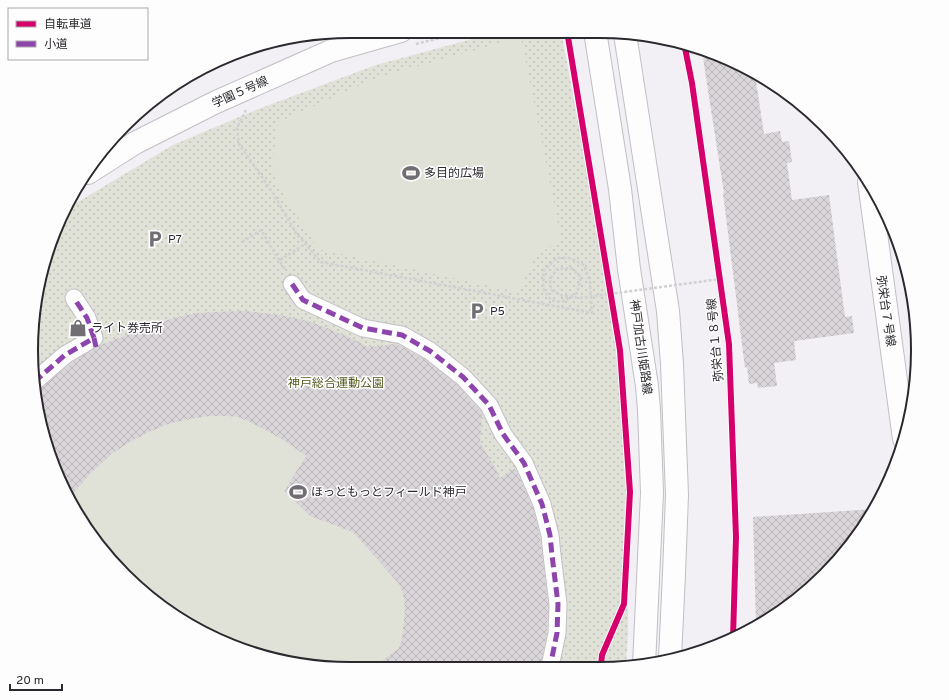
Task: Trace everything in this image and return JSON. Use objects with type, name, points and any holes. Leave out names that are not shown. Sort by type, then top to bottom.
[{"type":"main road","name":"学園５号線","points":[[98,167],[135,143],[329,42],[406,38]]},
{"type":"main road","name":"神戸加古川姫路線","points":[[596,38],[620,189],[629,269],[647,386],[649,410],[652,492],[644,658]]},
{"type":"main road","points":[[626,40],[668,311],[672,364],[677,495],[670,653]]},
{"type":"main road","name":"弥栄台７号線","points":[[871,198],[902,423]]},
{"type":"street","points":[[292,284],[303,300],[363,328],[402,335],[430,351],[463,377],[489,405],[503,434],[524,463],[542,504],[550,535],[558,604],[557,633],[551,662]]},
{"type":"street","points":[[40,377],[65,355],[95,342],[87,318],[74,298]]},
{"type":"path","points":[[406,38],[440,38]]},
{"type":"path","points":[[568,38],[620,350],[630,492],[624,604],[602,655],[602,662]]},
{"type":"path","points":[[248,107],[237,128],[239,144],[271,190],[296,233],[321,262],[592,313],[590,282],[584,265],[570,258],[557,258],[544,270],[543,288],[551,300],[562,302],[567,299],[572,296],[577,294],[580,277],[571,268],[557,269],[550,279],[551,290],[562,296],[568,296],[574,297],[580,298],[720,279]]},
{"type":"path","points":[[242,242],[261,230],[280,260],[292,284]]},
{"type":"path","points":[[280,260],[305,244]]},
{"type":"green space","name":"神戸総合運動公園","points":[[476,38],[562,38],[581,137],[616,343],[628,487],[628,631],[626,660],[599,662],[350,662],[289,656],[250,645],[212,630],[194,620],[160,598],[129,571],[102,540],[80,506],[62,469],[44,411],[38,350],[44,289],[55,250],[74,204],[173,145],[256,110],[376,65]]},
{"type":"green space","name":"多目的広場","points":[[521,38],[561,238],[535,258],[518,292],[318,249],[276,183],[272,164],[278,122],[376,78]]},
{"type":"green space","name":"ほっともっとフィールド神戸","points":[[245,311],[280,315],[311,322],[355,340],[367,347],[406,343],[424,355],[483,407],[480,442],[500,478],[518,466],[526,484],[544,536],[549,593],[547,631],[543,662],[350,662],[289,656],[250,645],[212,630],[160,598],[129,571],[102,540],[70,488],[49,431],[41,388],[69,362],[96,347],[135,332],[148,329],[164,321],[198,313]]},
{"type":"building","points":[[706,57],[737,70],[756,81],[764,134],[780,131],[782,142],[789,141],[792,162],[787,163],[792,200],[829,195],[845,317],[852,316],[854,333],[794,341],[796,360],[774,363],[777,386],[758,388],[757,383],[749,384],[747,367],[745,368],[724,193],[703,58]]},
{"type":"building","name":"ほっともっとフィールド神戸","points":[[245,311],[280,315],[311,322],[355,340],[367,347],[395,344],[399,345],[424,359],[456,384],[481,411],[480,442],[500,478],[515,468],[533,507],[540,537],[548,604],[547,631],[541,662],[381,662],[399,648],[402,639],[405,610],[404,598],[400,585],[353,532],[310,516],[284,491],[306,456],[273,434],[238,417],[210,416],[190,419],[168,424],[147,433],[113,453],[90,474],[73,493],[62,469],[49,431],[41,388],[71,363],[101,345],[135,332],[148,329],[164,321],[198,313]]},
{"type":"building","points":[[867,510],[847,540],[820,571],[789,598],[756,619],[753,517]]},
{"type":"marked path","points":[[292,284],[303,300],[363,328],[402,335],[430,351],[463,377],[489,405],[503,434],[524,463],[542,504],[550,535],[558,604],[557,633],[551,662]]},
{"type":"marked path","points":[[40,377],[65,355],[94,338],[87,318],[74,298]]},
{"type":"marked path","points":[[94,338],[96,347]]},
{"type":"cycle path","points":[[568,38],[620,350],[630,492],[624,604],[602,655],[601,662]]},
{"type":"cycle path","name":"弥栄台１８号線","points":[[686,51],[692,83],[729,344],[736,537],[733,632]]},
{"type":"place","name":"多目的広場","points":[[411,173]]},
{"type":"place","name":"P7","points":[[155,239]]},
{"type":"place","name":"P5","points":[[477,311]]},
{"type":"place","name":"ライト券売所","points":[[78,328]]},
{"type":"place","name":"ほっともっとフィールド神戸","points":[[298,492]]}]
